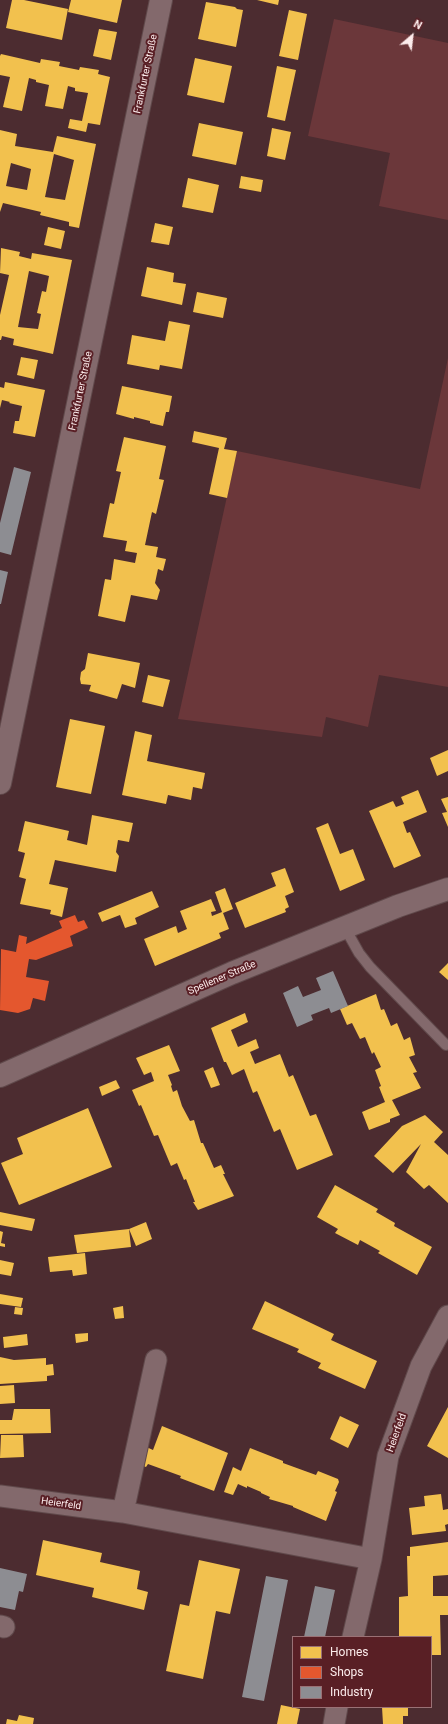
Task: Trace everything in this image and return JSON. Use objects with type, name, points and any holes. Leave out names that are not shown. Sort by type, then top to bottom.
[{"type":"main road","name":"Frankfurter Straße","points":[[0,782],[162,0]]},
{"type":"main road","name":"Spellener Straße","points":[[0,1076],[232,973],[398,906],[448,889]]},
{"type":"street","name":"Heierfeld","points":[[353,1636],[371,1558],[388,1456],[421,1366],[448,1316]]},
{"type":"street","points":[[123,1512],[156,1360]]},
{"type":"street","name":"Heierfeld","points":[[0,1496],[123,1512],[371,1558]]},
{"type":"street","points":[[334,1724],[337,1708]]},
{"type":"lane","points":[[344,928],[359,953],[370,967],[446,1045]]},
{"type":"shaded area","points":[[334,19],[448,43],[448,220],[379,206],[390,153],[308,136]]},
{"type":"shaded area","points":[[448,358],[448,687],[379,675],[368,727],[326,717],[322,737],[178,719],[237,451],[420,489]]},
{"type":"building: Homes","points":[[12,0],[24,0],[68,9],[62,40],[6,28]]},
{"type":"building: Homes","points":[[71,0],[122,0],[117,23],[68,12]]},
{"type":"building: Homes","points":[[257,0],[279,0],[278,5]]},
{"type":"building: Homes","points":[[206,2],[235,7],[243,10],[236,47],[198,39]]},
{"type":"building: Homes","points":[[289,10],[307,14],[298,60],[279,56]]},
{"type":"building: Homes","points":[[99,29],[117,32],[111,60],[93,56]]},
{"type":"building: Homes","points":[[1,54],[40,63],[41,59],[60,62],[59,66],[79,70],[80,67],[99,70],[98,74],[110,77],[100,125],[88,123],[86,132],[68,128],[70,119],[82,121],[88,93],[75,91],[75,88],[68,86],[63,109],[45,106],[49,85],[36,82],[36,80],[29,78],[22,111],[3,107],[10,77],[0,75]]},
{"type":"building: Homes","points":[[195,58],[232,66],[224,103],[187,95]]},
{"type":"building: Homes","points":[[277,66],[296,70],[285,121],[267,117]]},
{"type":"building: Homes","points":[[199,123],[243,132],[236,165],[192,156]]},
{"type":"building: Homes","points":[[272,128],[291,132],[285,160],[267,156]]},
{"type":"building: Homes","points":[[0,130],[17,134],[15,146],[53,152],[57,136],[96,144],[79,228],[69,226],[69,222],[40,215],[41,212],[3,203],[0,212]],"holes":[[[54,154],[74,160],[65,200],[45,197]],[[11,163],[31,169],[27,190],[6,186]]]},
{"type":"building: Homes","points":[[241,176],[263,180],[261,192],[239,188]]},
{"type":"building: Homes","points":[[188,178],[219,185],[213,213],[182,207]]},
{"type":"building: Homes","points":[[155,223],[173,227],[169,245],[151,242]]},
{"type":"building: Homes","points":[[48,227],[65,231],[61,249],[44,245]]},
{"type":"building: Homes","points":[[1,248],[20,252],[19,256],[31,259],[32,253],[72,260],[53,354],[13,345],[14,339],[2,336],[0,340],[0,315],[9,275],[0,273]],"holes":[[[29,271],[49,276],[46,292],[42,291],[37,313],[41,314],[38,329],[18,327]]]},
{"type":"building: Homes","points":[[147,267],[174,273],[173,282],[186,284],[182,305],[141,296]]},
{"type":"building: Homes","points":[[197,292],[227,298],[223,318],[193,312]]},
{"type":"building: Homes","points":[[169,321],[190,325],[182,369],[160,365],[159,370],[127,364],[132,335],[165,341]]},
{"type":"building: Homes","points":[[21,357],[38,360],[34,379],[17,375]]},
{"type":"building: Homes","points":[[5,382],[45,390],[35,437],[13,433],[15,421],[19,421],[22,406],[2,400],[0,408],[0,387],[4,388]]},
{"type":"building: Homes","points":[[122,386],[172,396],[169,412],[166,412],[163,426],[150,423],[150,421],[134,417],[134,419],[116,414]]},
{"type":"building: Homes","points":[[194,431],[227,438],[224,449],[237,451],[227,498],[209,494],[219,448],[192,442]]},
{"type":"building: Homes","points":[[124,437],[166,446],[159,479],[164,480],[156,514],[152,512],[145,545],[158,547],[156,557],[166,559],[163,571],[158,569],[155,583],[160,590],[157,600],[131,595],[125,622],[98,616],[105,579],[111,580],[114,559],[135,563],[137,553],[125,551],[127,541],[103,537],[110,503],[114,504],[121,472],[116,471]]},
{"type":"building: Homes","points":[[88,653],[140,663],[135,688],[122,684],[117,699],[89,691],[91,685],[81,684],[80,679],[81,672],[85,669]]},
{"type":"building: Homes","points":[[148,675],[170,680],[163,707],[142,702]]},
{"type":"building: Homes","points":[[70,719],[105,726],[91,794],[56,787]]},
{"type":"building: Homes","points":[[135,731],[152,735],[147,761],[205,773],[202,789],[193,787],[191,800],[168,795],[166,804],[122,795]]},
{"type":"building: Homes","points":[[448,750],[448,771],[437,776],[430,758]]},
{"type":"building: Homes","points":[[418,790],[427,812],[403,822],[407,833],[410,832],[421,856],[394,868],[369,811],[393,801],[396,807],[404,804],[401,797]]},
{"type":"building: Homes","points":[[448,797],[448,827],[442,813],[447,812],[441,799]]},
{"type":"building: Homes","points":[[92,815],[133,823],[129,842],[118,840],[116,852],[119,856],[116,872],[55,860],[49,884],[68,888],[62,917],[50,914],[51,910],[20,904],[26,879],[19,877],[25,853],[18,851],[25,821],[69,831],[67,840],[87,845]]},
{"type":"building: Homes","points":[[328,823],[340,854],[353,849],[365,880],[340,891],[316,828]]},
{"type":"building: Homes","points":[[285,868],[294,892],[285,896],[289,907],[285,909],[286,912],[245,928],[235,903],[276,886],[271,873]]},
{"type":"building: Homes","points":[[225,888],[233,909],[223,913],[229,929],[219,933],[221,938],[155,966],[144,939],[176,926],[178,933],[187,929],[180,911],[211,899],[216,911],[211,912],[212,916],[222,912],[215,892]]},
{"type":"building: Homes","points":[[152,891],[159,907],[135,918],[137,924],[125,928],[120,915],[102,922],[98,913]]},
{"type":"building: Homes","points":[[448,963],[448,980],[439,972]]},
{"type":"building: Homes","points":[[376,994],[381,1010],[384,1009],[391,1026],[397,1023],[404,1040],[410,1037],[415,1055],[409,1057],[417,1072],[413,1073],[421,1088],[392,1100],[400,1115],[390,1119],[390,1122],[369,1130],[362,1112],[385,1102],[379,1087],[381,1086],[375,1070],[381,1067],[374,1052],[372,1054],[365,1037],[360,1039],[352,1023],[347,1025],[340,1009]]},
{"type":"building: Homes","points":[[245,1013],[248,1022],[231,1030],[238,1047],[256,1039],[259,1048],[250,1052],[255,1064],[280,1054],[289,1077],[293,1075],[310,1116],[316,1114],[333,1155],[297,1170],[280,1129],[274,1132],[257,1091],[253,1093],[244,1069],[232,1075],[226,1062],[224,1062],[211,1028]]},
{"type":"building: Homes","points":[[169,1045],[180,1071],[168,1075],[173,1092],[177,1090],[182,1106],[190,1121],[194,1120],[201,1143],[203,1143],[214,1168],[221,1165],[225,1174],[223,1174],[234,1196],[198,1210],[193,1202],[195,1202],[186,1179],[184,1180],[177,1163],[171,1166],[158,1135],[154,1136],[141,1105],[139,1106],[132,1090],[154,1081],[151,1072],[144,1075],[136,1058]]},
{"type":"building: Homes","points":[[213,1067],[220,1085],[211,1088],[204,1071]]},
{"type":"building: Homes","points":[[116,1080],[120,1088],[102,1096],[99,1087]]},
{"type":"building: Homes","points":[[88,1108],[112,1167],[19,1205],[1,1163],[23,1154],[17,1138]]},
{"type":"building: Homes","points":[[425,1115],[443,1132],[434,1142],[448,1155],[448,1203],[429,1185],[424,1189],[406,1172],[421,1144],[393,1173],[374,1156],[402,1126]]},
{"type":"building: Homes","points":[[335,1185],[378,1209],[376,1212],[395,1223],[394,1226],[432,1247],[417,1275],[378,1253],[380,1251],[360,1240],[358,1245],[335,1233],[338,1229],[317,1217]]},
{"type":"building: Homes","points":[[0,1212],[35,1219],[32,1231],[0,1225]]},
{"type":"building: Homes","points":[[146,1222],[152,1239],[136,1246],[129,1229]]},
{"type":"building: Homes","points":[[129,1229],[131,1247],[77,1253],[74,1235]]},
{"type":"building: Homes","points":[[0,1231],[3,1232],[1,1243],[5,1244],[5,1247],[0,1246]]},
{"type":"building: Homes","points":[[85,1253],[87,1274],[73,1276],[72,1270],[50,1272],[48,1257]]},
{"type":"building: Homes","points":[[0,1260],[14,1263],[11,1276],[0,1274]]},
{"type":"building: Homes","points":[[0,1294],[23,1298],[21,1307],[0,1304]]},
{"type":"building: Homes","points":[[265,1301],[334,1334],[331,1340],[377,1361],[365,1389],[318,1368],[321,1363],[297,1352],[299,1349],[252,1329]]},
{"type":"building: Homes","points":[[123,1306],[124,1318],[115,1319],[113,1308]]},
{"type":"building: Homes","points":[[15,1307],[23,1308],[22,1315],[14,1314]]},
{"type":"building: Homes","points":[[88,1333],[88,1341],[76,1343],[75,1334]]},
{"type":"building: Homes","points":[[27,1334],[28,1345],[4,1348],[3,1337]]},
{"type":"building: Homes","points":[[0,1357],[14,1360],[46,1358],[46,1365],[53,1364],[54,1375],[47,1376],[47,1381],[0,1384]]},
{"type":"building: Homes","points":[[14,1385],[15,1403],[0,1404],[0,1386]]},
{"type":"building: Homes","points":[[448,1407],[448,1458],[427,1446]]},
{"type":"building: Homes","points":[[14,1409],[50,1409],[51,1433],[0,1434],[0,1420],[12,1420]]},
{"type":"building: Homes","points":[[340,1416],[359,1425],[348,1448],[330,1439]]},
{"type":"building: Homes","points":[[162,1426],[228,1453],[214,1491],[180,1478],[181,1476],[148,1464],[146,1467],[138,1464],[142,1445],[153,1450]]},
{"type":"building: Homes","points":[[1,1435],[23,1435],[24,1457],[0,1458]]},
{"type":"building: Homes","points":[[250,1448],[283,1461],[283,1463],[316,1475],[318,1471],[338,1479],[339,1482],[335,1491],[337,1492],[326,1521],[293,1506],[269,1499],[270,1497],[247,1486],[247,1488],[238,1484],[233,1495],[224,1492],[233,1467],[241,1471]]},
{"type":"building: Homes","points":[[441,1494],[443,1510],[448,1509],[448,1524],[445,1525],[446,1531],[412,1535],[409,1508],[425,1506],[424,1496]]},
{"type":"building: Homes","points":[[43,1540],[102,1553],[100,1562],[140,1571],[137,1589],[148,1592],[144,1610],[92,1597],[94,1588],[36,1575]]},
{"type":"building: Homes","points":[[448,1542],[448,1575],[433,1576],[433,1596],[448,1596],[448,1615],[440,1615],[441,1655],[432,1655],[432,1636],[399,1636],[399,1597],[408,1596],[407,1556],[410,1556],[410,1547]]},
{"type":"building: Homes","points":[[199,1560],[240,1569],[230,1614],[216,1611],[203,1679],[166,1671],[180,1604],[189,1606]]},
{"type":"building: Homes","points":[[281,1705],[300,1709],[297,1724],[277,1724]]},
{"type":"building: Homes","points":[[382,1708],[408,1708],[408,1716],[403,1716],[403,1724],[383,1724]]},
{"type":"building: Homes","points":[[19,1715],[34,1718],[33,1724],[6,1724],[7,1719],[17,1721]]},
{"type":"building: Shops","points":[[75,915],[78,922],[84,920],[88,928],[70,936],[73,946],[36,960],[29,959],[26,977],[49,981],[45,1001],[33,998],[30,1009],[18,1013],[0,1010],[1,949],[16,952],[19,935],[27,937],[26,944],[62,928],[59,921]]},
{"type":"building: Industry","points":[[14,467],[31,472],[11,555],[0,552],[0,523]]},
{"type":"building: Industry","points":[[0,570],[8,572],[1,604],[0,604]]},
{"type":"building: Industry","points":[[333,971],[348,1006],[331,1013],[329,1008],[311,1015],[313,1020],[297,1027],[283,993],[298,986],[303,997],[321,990],[316,978]]},
{"type":"building: Industry","points":[[0,1568],[27,1574],[23,1592],[19,1591],[15,1610],[0,1607]]},
{"type":"building: Industry","points":[[266,1576],[288,1580],[264,1701],[242,1697]]},
{"type":"building: Industry","points":[[315,1586],[335,1590],[325,1636],[304,1636]]}]
